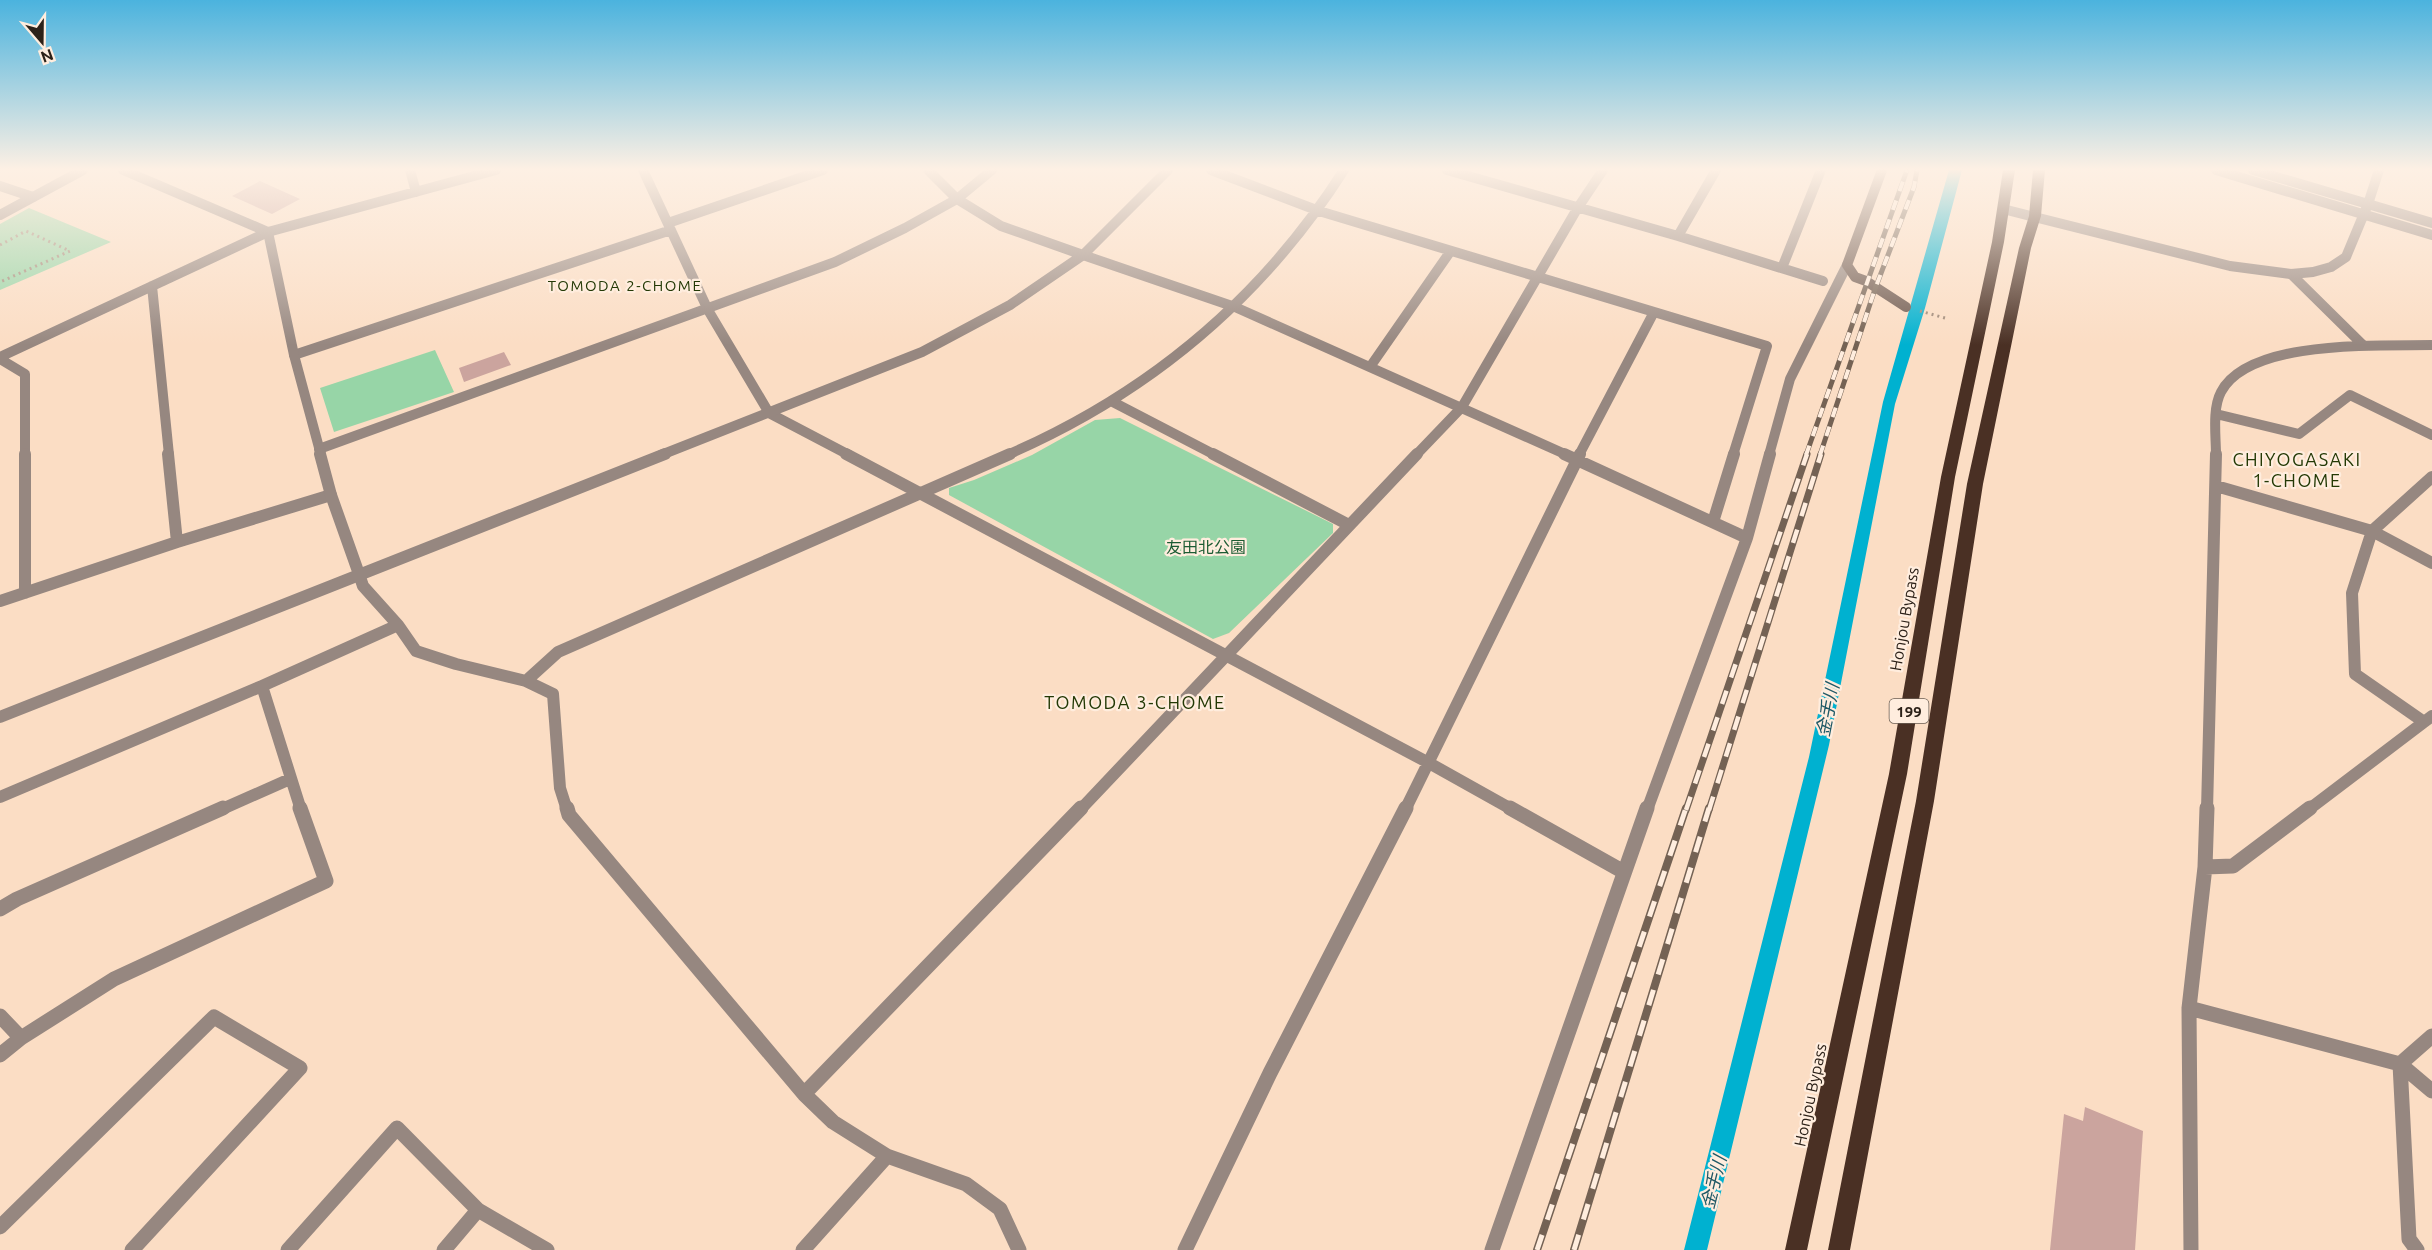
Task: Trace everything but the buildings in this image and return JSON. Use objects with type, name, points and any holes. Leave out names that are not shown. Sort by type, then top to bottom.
[{"type":"highway","name":"Honjou Bypass","points":[[1796,1250],[1898,774],[1948,477],[1999,228]]},
{"type":"highway","name":"199","points":[[1839,1250],[1925,801],[1975,484],[2031,228]]},
{"type":"main road","points":[[1861,228],[1847,265],[1855,277],[1906,307]]},
{"type":"street","points":[[258,228],[267,232]]},
{"type":"street","points":[[0,358],[267,232],[281,228]]},
{"type":"street","points":[[294,355],[666,228]]},
{"type":"street","points":[[671,228],[708,310],[769,413],[1225,657],[1429,763],[1624,872]]},
{"type":"street","points":[[319,449],[708,310],[835,262],[904,228]]},
{"type":"street","points":[[1008,228],[1235,307],[1462,407],[1747,538]]},
{"type":"street","points":[[0,717],[922,352],[1010,305],[1083,255],[1110,228]]},
{"type":"street","points":[[526,681],[558,652],[1040,441],[1111,401],[1175,359],[1235,307],[1279,262],[1305,228]]},
{"type":"street","points":[[1374,228],[1767,346],[1713,522]]},
{"type":"street","points":[[804,1094],[973,922],[1462,407],[1567,228]]},
{"type":"street","points":[[1648,228],[1823,281]]},
{"type":"street","points":[[1678,236],[1682,228]]},
{"type":"street","points":[[1782,268],[1798,228]]},
{"type":"street","points":[[2083,228],[2230,266],[2291,274],[2313,272],[2331,267],[2346,257],[2358,228]]},
{"type":"street","points":[[2410,228],[2432,235]]},
{"type":"street","points":[[267,232],[294,355],[331,495],[363,586],[398,625],[416,651],[456,664],[526,681],[553,694],[560,788],[569,815],[804,1094],[833,1122],[887,1156],[966,1184],[1000,1209],[1019,1250]]},
{"type":"street","points":[[1370,367],[1450,252]]},
{"type":"street","points":[[1492,1250],[1624,872],[1747,538],[1790,379],[1847,265]]},
{"type":"street","points":[[2291,274],[2364,346]]},
{"type":"street","points":[[152,286],[177,542]]},
{"type":"street","points":[[1185,1250],[1270,1073],[1429,763],[1577,460],[1654,312]]},
{"type":"street","points":[[2191,1250],[2189,1008],[2205,867],[2216,414],[2220,393],[2234,374],[2262,359],[2300,351],[2364,346],[2432,345]]},
{"type":"street","points":[[0,358],[25,374],[25,593]]},
{"type":"street","points":[[2216,414],[2299,434],[2350,395],[2432,435]]},
{"type":"street","points":[[1111,401],[1349,525]]},
{"type":"street","points":[[2205,867],[2233,866],[2428,719],[2355,674],[2352,593],[2372,531],[2432,477]]},
{"type":"street","points":[[2216,486],[2372,531],[2432,563]]},
{"type":"street","points":[[0,601],[177,542],[331,495]]},
{"type":"street","points":[[0,797],[262,686],[398,625]]},
{"type":"street","points":[[0,1055],[21,1038],[114,979],[326,880],[290,779],[262,686]]},
{"type":"street","points":[[0,909],[17,899],[290,779]]},
{"type":"street","points":[[2189,1008],[2204,1014],[2400,1064],[2432,1091]]},
{"type":"street","points":[[0,1016],[21,1038]]},
{"type":"street","points":[[0,1227],[214,1017],[300,1068],[132,1250]]},
{"type":"street","points":[[2400,1064],[2432,1036]]},
{"type":"street","points":[[2400,1064],[2409,1239],[2417,1250]]},
{"type":"street","points":[[288,1250],[397,1128],[478,1210],[548,1250]]},
{"type":"street","points":[[803,1250],[887,1156]]},
{"type":"street","points":[[444,1250],[478,1210]]},
{"type":"path","points":[[0,244],[26,231],[70,251],[0,282]]},
{"type":"path","points":[[1906,307],[1945,318]]},
{"type":"green space","points":[[0,228],[78,228],[111,242],[0,290]]},
{"type":"green space","points":[[435,350],[454,392],[334,432],[320,388]]},
{"type":"green space","name":"友田北公園","points":[[1120,418],[1333,524],[1333,533],[1229,633],[1213,639],[949,495],[949,488],[974,480],[1032,455],[1095,420]]},
{"type":"water","name":"金手川","points":[[1932,228],[1946,228],[1925,308],[1895,404],[1829,745],[1707,1250],[1684,1250],[1809,757],[1883,402]]},
{"type":"railway","points":[[1806,455],[1886,228]]},
{"type":"railway","points":[[1820,455],[1875,289],[1898,228]]},
{"type":"railway","points":[[1686,810],[1807,454]]},
{"type":"railway","points":[[1709,810],[1821,454]]},
{"type":"railway","points":[[1537,1250],[1686,808]]},
{"type":"railway","points":[[1574,1250],[1709,808]]},
{"type":"district","name":"TOMODA 2-CHOME","points":[[625,285]]},
{"type":"district","name":"CHIYOGASAKI 1-CHOME","points":[[2297,469]]},
{"type":"district","name":"TOMODA 3-CHOME","points":[[1135,702]]}]
